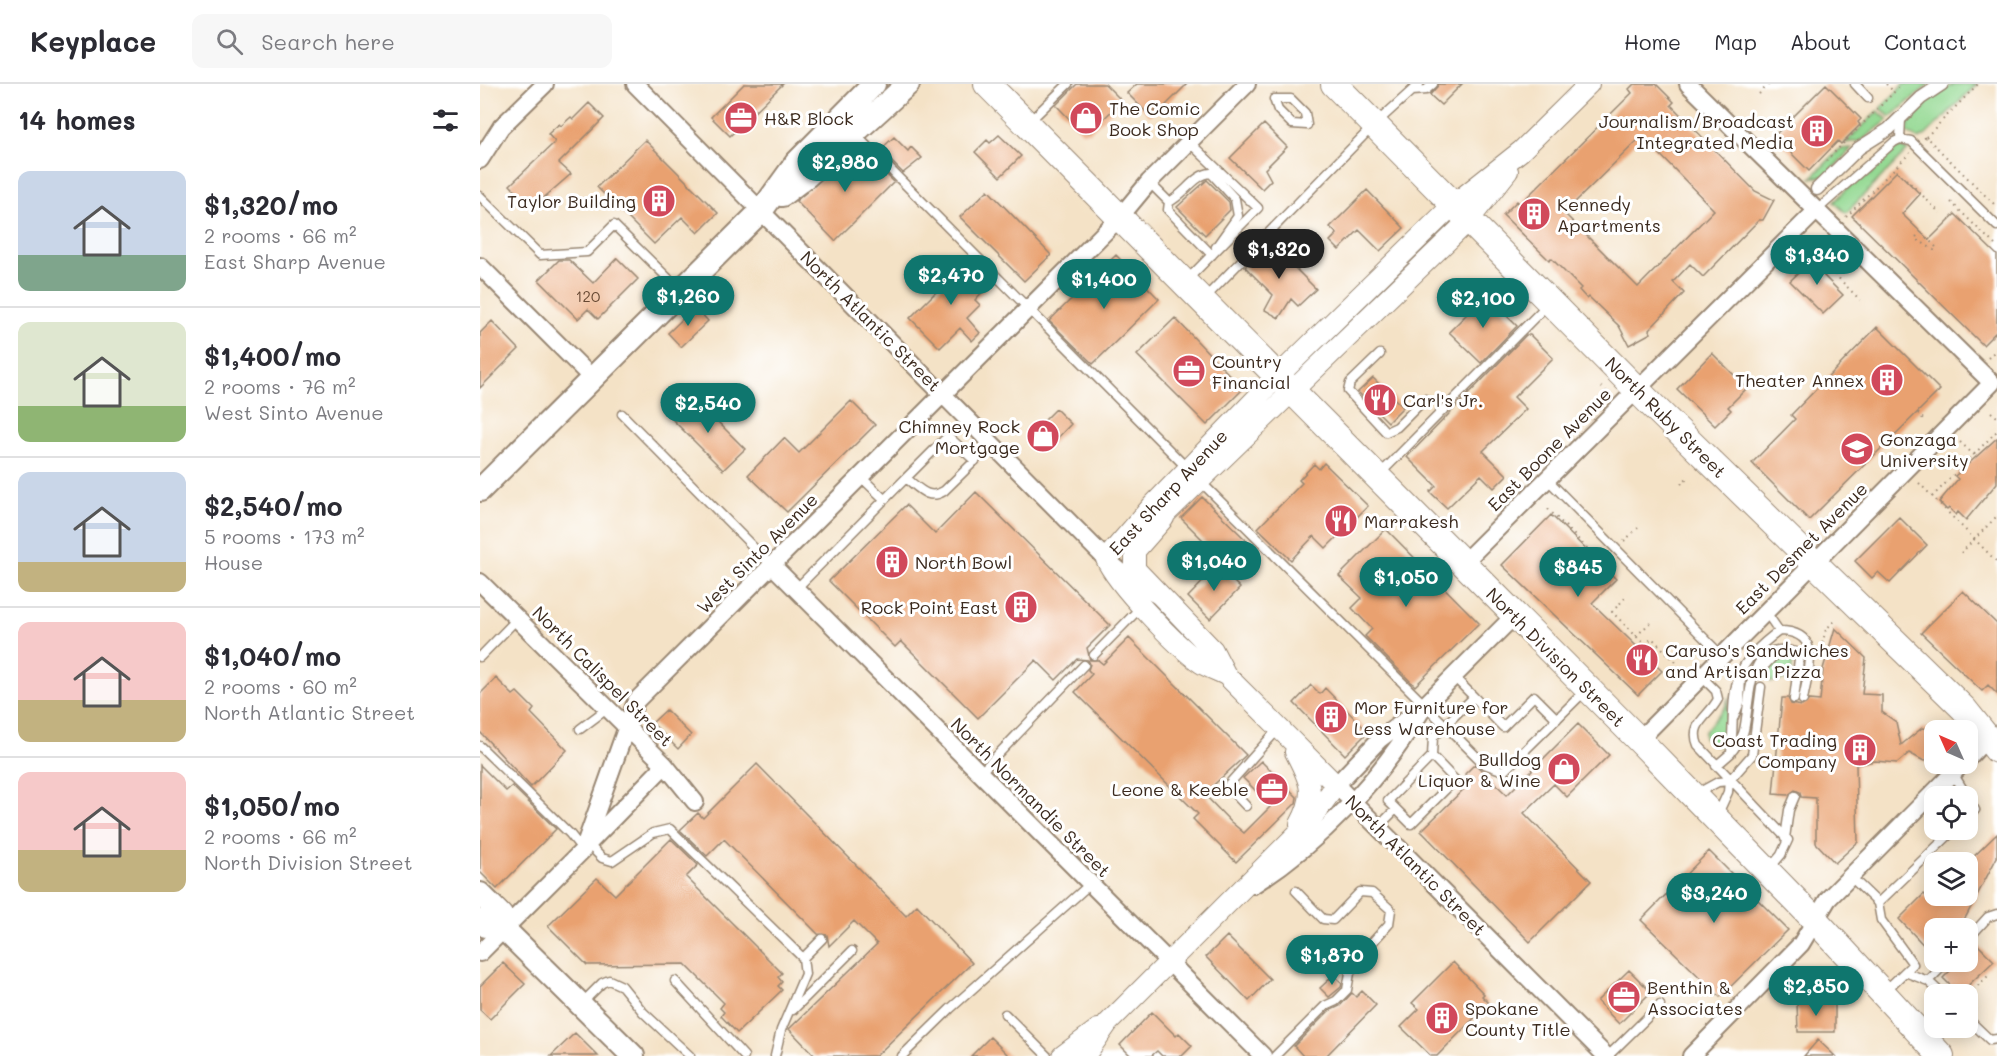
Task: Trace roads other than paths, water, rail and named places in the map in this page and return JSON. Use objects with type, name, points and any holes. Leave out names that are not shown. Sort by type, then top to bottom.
[{"type":"main road","points":[[762,210],[796,163],[874,84]]},
{"type":"main road","points":[[480,490],[762,210],[807,176],[908,84]]},
{"type":"main road","name":"North Division Street","points":[[987,84],[1588,688],[1815,920],[1941,1056]]},
{"type":"main road","name":"North Ruby Street","points":[[1334,84],[1636,389],[1964,709],[1993,744]]},
{"type":"main road","points":[[480,894],[501,915],[504,928],[633,1056]]},
{"type":"main road","points":[[480,921],[486,926],[504,928]]},
{"type":"street","points":[[480,160],[501,127],[545,84]]},
{"type":"street","name":"North Atlantic Street","points":[[635,84],[1106,559],[1138,586],[1163,599],[1214,650],[1226,675]]},
{"type":"street","name":"West Sinto Avenue","points":[[480,954],[585,845],[636,701],[1120,217],[1149,182],[1247,84]]},
{"type":"street","name":"East Sharp Avenue","points":[[1106,559],[1194,476],[1589,84]]},
{"type":"street","points":[[1689,84],[1994,380]]},
{"type":"street","points":[[1817,189],[1859,148],[1889,129],[1921,98],[1942,84]]},
{"type":"street","name":"East Boone Avenue","points":[[1463,563],[1817,210]]},
{"type":"street","points":[[480,266],[592,378]]},
{"type":"street","name":"East Desmet Avenue","points":[[1639,740],[1994,380]]},
{"type":"street","name":"East Sharp Avenue","points":[[1106,559],[1164,518],[1194,476]]},
{"type":"street","points":[[1163,599],[1141,578],[1135,569],[1133,559],[1135,551],[1164,518]]},
{"type":"street","name":"North Atlantic Street","points":[[1106,559],[1119,582],[1142,606],[1200,662],[1226,675],[1607,1056]]},
{"type":"street","name":"North Normandie Street","points":[[773,566],[1263,1056]]},
{"type":"street","name":"North Calispel Street","points":[[480,582],[626,725],[665,765],[695,802]]},
{"type":"street","points":[[1085,1056],[1108,1023],[1322,808],[1336,785],[1379,740],[1425,705],[1515,615]]},
{"type":"street","points":[[1232,898],[1282,866],[1352,801],[1396,752],[1425,705]]},
{"type":"street","points":[[1283,732],[1310,783],[1311,795],[1307,811],[1291,840]]},
{"type":"street","points":[[1978,752],[1993,744]]},
{"type":"street","points":[[585,845],[665,765]]},
{"type":"street","points":[[1691,1056],[1796,950],[1807,937],[1828,899],[1951,774]]},
{"type":"street","points":[[1062,1056],[1108,1023]]},
{"type":"lane","points":[[1027,124],[1068,84]]},
{"type":"lane","points":[[1194,291],[1419,84]]},
{"type":"lane","points":[[1409,91],[1426,90],[1433,84]]},
{"type":"lane","points":[[1855,84],[1868,98]]},
{"type":"lane","points":[[1817,210],[1846,182],[1869,166],[1900,139],[1901,118]]},
{"type":"lane","points":[[854,133],[1484,764],[1504,771],[1588,688]]},
{"type":"lane","points":[[1900,139],[1911,141],[1997,226]]},
{"type":"lane","points":[[1190,142],[1258,208],[1212,255]]},
{"type":"lane","points":[[1168,202],[1206,174],[1211,173],[1235,199],[1238,216],[1212,255],[1194,291]]},
{"type":"lane","points":[[1149,182],[1168,202],[1168,210],[1212,255]]},
{"type":"lane","points":[[480,196],[540,255],[587,252],[614,225],[680,290]]},
{"type":"lane","points":[[1377,476],[1551,302]]},
{"type":"lane","points":[[1380,354],[1350,383],[1348,391],[1353,399],[1386,432],[1397,427],[1425,399]]},
{"type":"lane","points":[[622,414],[773,566]]},
{"type":"lane","points":[[796,589],[946,438],[950,438],[975,461]]},
{"type":"lane","points":[[906,478],[930,496],[936,496],[993,444]]},
{"type":"lane","points":[[861,477],[884,499]]},
{"type":"lane","points":[[1547,479],[1722,656]]},
{"type":"lane","points":[[1094,655],[1142,606]]},
{"type":"lane","points":[[1766,612],[1779,631]]},
{"type":"lane","points":[[480,657],[517,618]]},
{"type":"lane","points":[[1716,766],[1731,753],[1744,733],[1752,679],[1762,658],[1767,653],[1779,650],[1796,652],[1799,659],[1799,699],[1810,652],[1805,638],[1798,632],[1779,631],[1748,658],[1734,687],[1731,753]]},
{"type":"lane","points":[[980,773],[1084,665]]},
{"type":"lane","points":[[1453,676],[1503,727],[1534,696],[1557,719]]},
{"type":"lane","points":[[1702,677],[1716,691],[1718,699],[1694,733],[1698,745],[1788,842],[1782,854],[1767,871]]},
{"type":"lane","points":[[1715,818],[1724,803],[1729,781],[1752,755],[1761,687]]},
{"type":"lane","points":[[1432,756],[1455,780],[1411,824],[1388,801],[1432,756],[1433,737],[1474,697]]},
{"type":"lane","points":[[580,729],[608,708]]},
{"type":"lane","points":[[1246,806],[1230,789],[1229,784],[1283,732]]},
{"type":"lane","points":[[480,746],[570,834],[602,858],[612,861],[653,833],[662,829],[670,829],[803,958],[805,974],[788,1014],[776,1056]]},
{"type":"lane","points":[[1693,795],[1713,784],[1729,781]]},
{"type":"lane","points":[[1785,838],[1790,795]]},
{"type":"lane","points":[[1378,827],[1396,809]]},
{"type":"lane","points":[[1878,903],[1944,840]]},
{"type":"lane","points":[[1850,876],[1878,903],[1881,920],[1913,964],[1884,993]]},
{"type":"lane","points":[[902,1056],[950,1009],[1090,884]]},
{"type":"lane","points":[[1275,1056],[1325,1006],[1336,1001],[1347,990],[1350,973],[1358,958],[1389,924],[1390,910],[1372,893],[1360,892],[1333,920],[1323,919],[1296,891]]},
{"type":"lane","points":[[1978,929],[1989,917],[1997,914]]},
{"type":"lane","points":[[803,958],[822,939]]},
{"type":"lane","points":[[788,1014],[852,951]]},
{"type":"lane","points":[[1905,972],[1931,984]]},
{"type":"lane","points":[[1928,981],[1937,972]]},
{"type":"lane","points":[[582,1004],[602,983],[609,980],[617,983],[643,1012],[690,1056]]},
{"type":"lane","points":[[675,981],[744,1056]]},
{"type":"lane","points":[[1607,1056],[1660,1005]]},
{"type":"lane","points":[[1005,1014],[1047,1056]]},
{"type":"lane","points":[[1978,1029],[1990,1040],[1997,1039]]},
{"type":"place","name":"H&R Block","points":[[741,118]]},
{"type":"place","name":"The Comic Book Shop","points":[[1086,118]]},
{"type":"place","name":"Journalism/Broadcast Integrated Media","points":[[1817,131]]},
{"type":"place","name":"Taylor Building","points":[[659,201]]},
{"type":"place","name":"Kennedy Apartments","points":[[1534,214]]},
{"type":"place","name":"Country Financial","points":[[1189,371]]},
{"type":"place","name":"Theater Annex","points":[[1887,380]]},
{"type":"place","name":"Carl's Jr.","points":[[1380,400]]},
{"type":"place","name":"Chimney Rock Mortgage","points":[[1043,436]]},
{"type":"place","name":"Gonzaga University","points":[[1857,449]]},
{"type":"place","name":"Marrakesh","points":[[1341,521]]},
{"type":"place","name":"North Bowl","points":[[892,562]]},
{"type":"place","name":"Rock Point East","points":[[1021,607]]},
{"type":"place","name":"Caruso's Sandwiches and Artisan Pizza","points":[[1642,660]]},
{"type":"place","name":"Mor Furniture for Less Warehouse","points":[[1331,717]]},
{"type":"place","name":"Coast Trading Company","points":[[1860,750]]},
{"type":"place","name":"Bulldog Liquor & Wine","points":[[1564,769]]},
{"type":"place","name":"Leone & Keeble","points":[[1272,789]]},
{"type":"place","name":"Benthin & Associates","points":[[1624,997]]},
{"type":"place","name":"Spokane County Title","points":[[1442,1018]]}]
